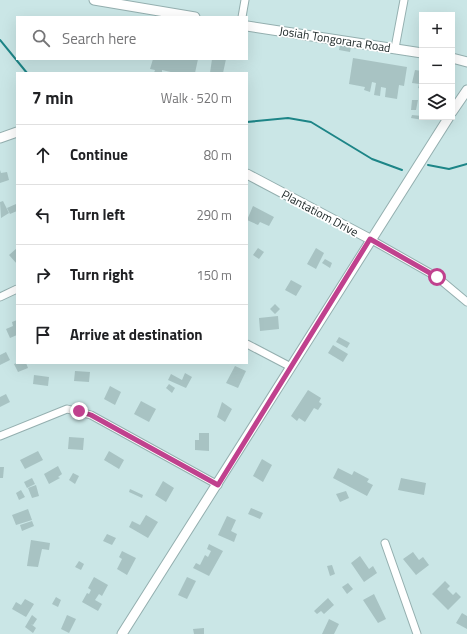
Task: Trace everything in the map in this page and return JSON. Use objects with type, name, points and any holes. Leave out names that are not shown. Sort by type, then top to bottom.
[{"type":"street","points":[[94,0],[130,3],[190,16]]},
{"type":"street","points":[[242,16],[245,0]]},
{"type":"street","points":[[395,48],[404,0]]},
{"type":"street","name":"Josiah Tongorara Road","points":[[248,26],[419,52]]},
{"type":"street","points":[[455,59],[467,62]]},
{"type":"street","points":[[455,108],[467,90]]},
{"type":"street","name":"Plantatiom Drive","points":[[248,175],[370,239],[447,120]]},
{"type":"street","points":[[0,138],[16,132]]},
{"type":"street","points":[[122,634],[218,485],[370,239],[437,277],[467,302]]},
{"type":"street","points":[[0,296],[16,289]]},
{"type":"street","points":[[248,345],[290,367]]},
{"type":"street","points":[[0,436],[67,409],[79,411],[91,415],[218,485]]},
{"type":"street","points":[[385,544],[417,634]]},
{"type":"building","points":[[340,45],[351,47],[350,52],[339,50]]},
{"type":"building","points":[[353,58],[407,67],[404,86],[399,85],[397,99],[385,97],[386,88],[381,87],[380,96],[374,95],[376,83],[372,82],[370,92],[364,90],[365,87],[349,84]]},
{"type":"building","points":[[153,60],[198,60],[195,72],[171,72],[162,70],[162,72],[154,72],[155,70],[150,69]]},
{"type":"building","points":[[212,60],[226,60],[223,72],[210,72]]},
{"type":"building","points":[[415,70],[419,71],[419,84],[412,83]]},
{"type":"building","points":[[412,100],[418,100],[416,110],[411,110]]},
{"type":"building","points":[[412,115],[419,116],[419,119],[411,118]]},
{"type":"building","points":[[0,170],[1,173],[7,172],[9,180],[0,183]]},
{"type":"building","points":[[3,201],[9,213],[1,218],[0,202]]},
{"type":"building","points":[[16,204],[16,211],[10,214],[7,208]]},
{"type":"building","points":[[253,206],[274,217],[269,226],[260,222],[258,225],[248,220]]},
{"type":"building","points":[[258,248],[264,252],[259,259],[253,255]]},
{"type":"building","points":[[316,248],[324,253],[316,269],[307,264]]},
{"type":"building","points":[[16,249],[16,263],[9,255]]},
{"type":"building","points":[[325,259],[332,263],[330,268],[322,263]]},
{"type":"building","points":[[291,280],[302,286],[296,296],[285,290]]},
{"type":"building","points":[[275,304],[280,309],[275,314],[270,309]]},
{"type":"building","points":[[278,316],[279,329],[260,331],[259,318]]},
{"type":"building","points":[[16,320],[16,335],[10,338],[6,329],[13,326],[12,322]]},
{"type":"building","points":[[339,337],[350,343],[347,348],[336,342]]},
{"type":"building","points":[[333,345],[348,354],[343,362],[328,353]]},
{"type":"building","points":[[6,352],[10,360],[0,365],[0,355]]},
{"type":"building","points":[[14,364],[26,364],[28,368],[18,372]]},
{"type":"building","points":[[235,366],[246,371],[238,388],[226,383]]},
{"type":"building","points":[[75,371],[90,372],[89,382],[74,381]]},
{"type":"building","points":[[185,373],[192,377],[186,388],[168,380],[171,374],[182,380]]},
{"type":"building","points":[[34,375],[49,377],[48,386],[33,384]]},
{"type":"building","points":[[169,384],[175,388],[172,393],[166,388]]},
{"type":"building","points":[[110,386],[121,392],[115,405],[104,399]]},
{"type":"building","points":[[308,390],[321,398],[319,402],[322,404],[318,410],[314,408],[305,422],[299,418],[297,421],[291,416]]},
{"type":"building","points":[[6,394],[10,402],[0,407],[0,397]]},
{"type":"building","points":[[141,401],[156,409],[149,422],[134,414]]},
{"type":"building","points":[[222,402],[232,409],[225,422],[217,417]]},
{"type":"building","points":[[199,433],[209,433],[209,451],[195,450],[195,440],[199,440]]},
{"type":"building","points":[[69,437],[84,438],[83,450],[68,449]]},
{"type":"building","points":[[38,451],[43,460],[25,469],[20,460]]},
{"type":"building","points":[[109,451],[124,460],[119,469],[104,460]]},
{"type":"building","points":[[262,459],[272,465],[263,482],[253,476]]},
{"type":"building","points":[[58,466],[62,474],[58,477],[60,478],[49,484],[44,474]]},
{"type":"building","points":[[0,467],[4,467],[3,478],[0,478]]},
{"type":"building","points":[[338,468],[352,475],[354,471],[369,479],[367,482],[373,485],[367,496],[333,478]]},
{"type":"building","points":[[73,473],[79,476],[75,484],[69,480]]},
{"type":"building","points":[[32,478],[35,484],[27,488],[24,482]]},
{"type":"building","points":[[401,478],[426,483],[424,495],[398,490]]},
{"type":"building","points":[[163,481],[174,488],[166,502],[155,495]]},
{"type":"building","points":[[36,485],[39,496],[32,498],[28,488]]},
{"type":"building","points":[[130,489],[143,495],[142,498],[129,492]]},
{"type":"building","points":[[21,490],[25,497],[19,500],[16,493]]},
{"type":"building","points":[[346,491],[349,498],[340,502],[336,494]]},
{"type":"building","points":[[251,508],[263,513],[260,519],[248,514]]},
{"type":"building","points":[[28,509],[32,520],[16,525],[12,515]]},
{"type":"building","points":[[146,515],[158,522],[148,538],[129,527],[132,521],[140,525]]},
{"type":"building","points":[[227,516],[236,520],[231,531],[237,534],[234,542],[218,535]]},
{"type":"building","points":[[32,521],[34,526],[22,531],[20,525]]},
{"type":"building","points":[[107,534],[116,538],[112,545],[103,541]]},
{"type":"building","points":[[31,540],[50,543],[49,550],[42,549],[38,567],[27,566]]},
{"type":"building","points":[[209,544],[223,551],[209,576],[193,568],[196,563],[200,565],[205,555],[208,557],[211,551],[207,549]]},
{"type":"building","points":[[122,551],[136,558],[127,575],[117,569],[122,559],[119,557]]},
{"type":"building","points":[[413,552],[419,560],[423,557],[429,565],[416,575],[403,559]]},
{"type":"building","points":[[360,556],[369,569],[373,566],[377,573],[364,582],[351,563]]},
{"type":"building","points":[[79,561],[84,564],[81,570],[75,567]]},
{"type":"building","points":[[332,565],[335,574],[330,576],[327,566]]},
{"type":"building","points":[[94,577],[108,585],[102,596],[99,594],[95,600],[102,604],[98,611],[82,602],[87,593],[89,594],[91,590],[88,588]]},
{"type":"building","points":[[187,577],[196,581],[187,599],[178,595]]},
{"type":"building","points":[[445,581],[450,586],[447,589],[453,595],[456,592],[461,597],[448,610],[432,594]]},
{"type":"building","points":[[348,583],[353,589],[347,594],[342,587]]},
{"type":"building","points":[[374,594],[386,619],[378,623],[363,600]]},
{"type":"building","points":[[56,597],[61,600],[58,607],[52,604]]},
{"type":"building","points":[[328,598],[334,605],[324,614],[321,611],[317,614],[314,611]]},
{"type":"building","points":[[25,599],[34,604],[26,617],[12,609],[16,602],[21,605]]},
{"type":"building","points":[[462,613],[467,616],[467,629],[456,623]]},
{"type":"building","points":[[32,615],[37,619],[33,625],[31,624],[36,628],[33,633],[25,627]]},
{"type":"building","points":[[67,615],[76,619],[69,633],[61,629]]},
{"type":"building","points":[[329,619],[339,624],[334,634],[322,634]]},
{"type":"building","points":[[204,628],[204,634],[194,634],[193,629]]},
{"type":"waterway","points":[[0,40],[16,60]]},
{"type":"waterway","points":[[16,60],[26,72]]},
{"type":"waterway","points":[[248,122],[288,118],[311,122],[372,159],[402,170]]},
{"type":"waterway","points":[[428,165],[449,169],[467,164]]},
{"type":"route","points":[[79,411],[91,415],[218,485],[370,239],[437,277]]}]
